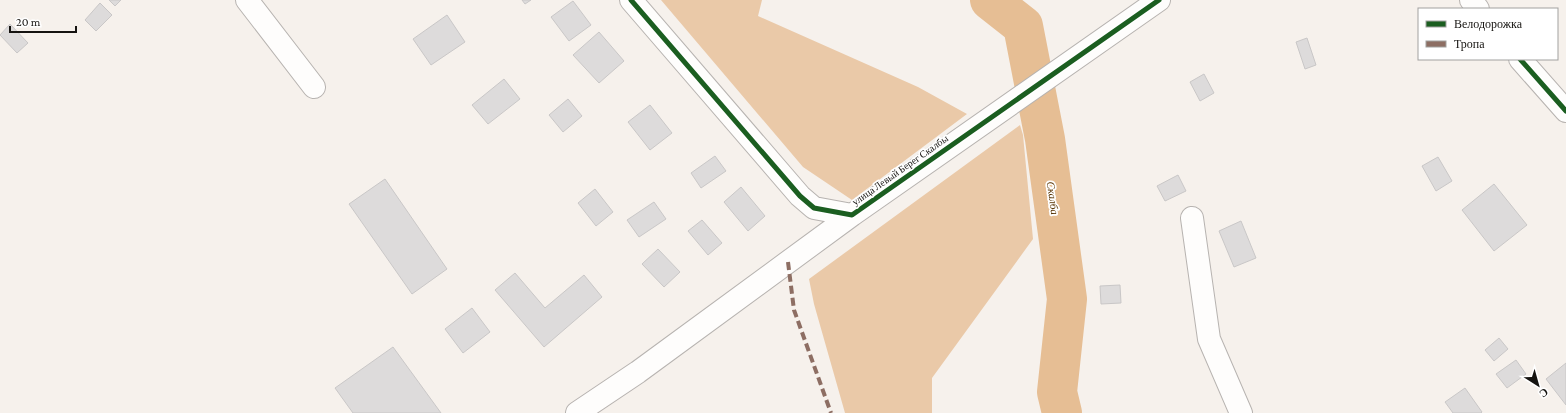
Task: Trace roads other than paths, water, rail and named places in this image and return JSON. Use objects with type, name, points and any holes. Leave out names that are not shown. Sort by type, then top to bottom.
[{"type":"street","points":[[247,0],[314,87]]},
{"type":"street","name":"улица Левый Берег Скалбы","points":[[631,0],[800,196],[814,208],[852,215],[1159,0]]},
{"type":"street","points":[[1471,0],[1477,8]]},
{"type":"street","points":[[1521,60],[1566,111]]},
{"type":"street","points":[[577,413],[638,372],[852,215]]},
{"type":"street","points":[[1192,218],[1209,339],[1241,413]]},
{"type":"waterway","name":"Скалба","points":[[990,0],[1023,26],[1045,139],[1067,299],[1057,392],[1062,413]]}]
